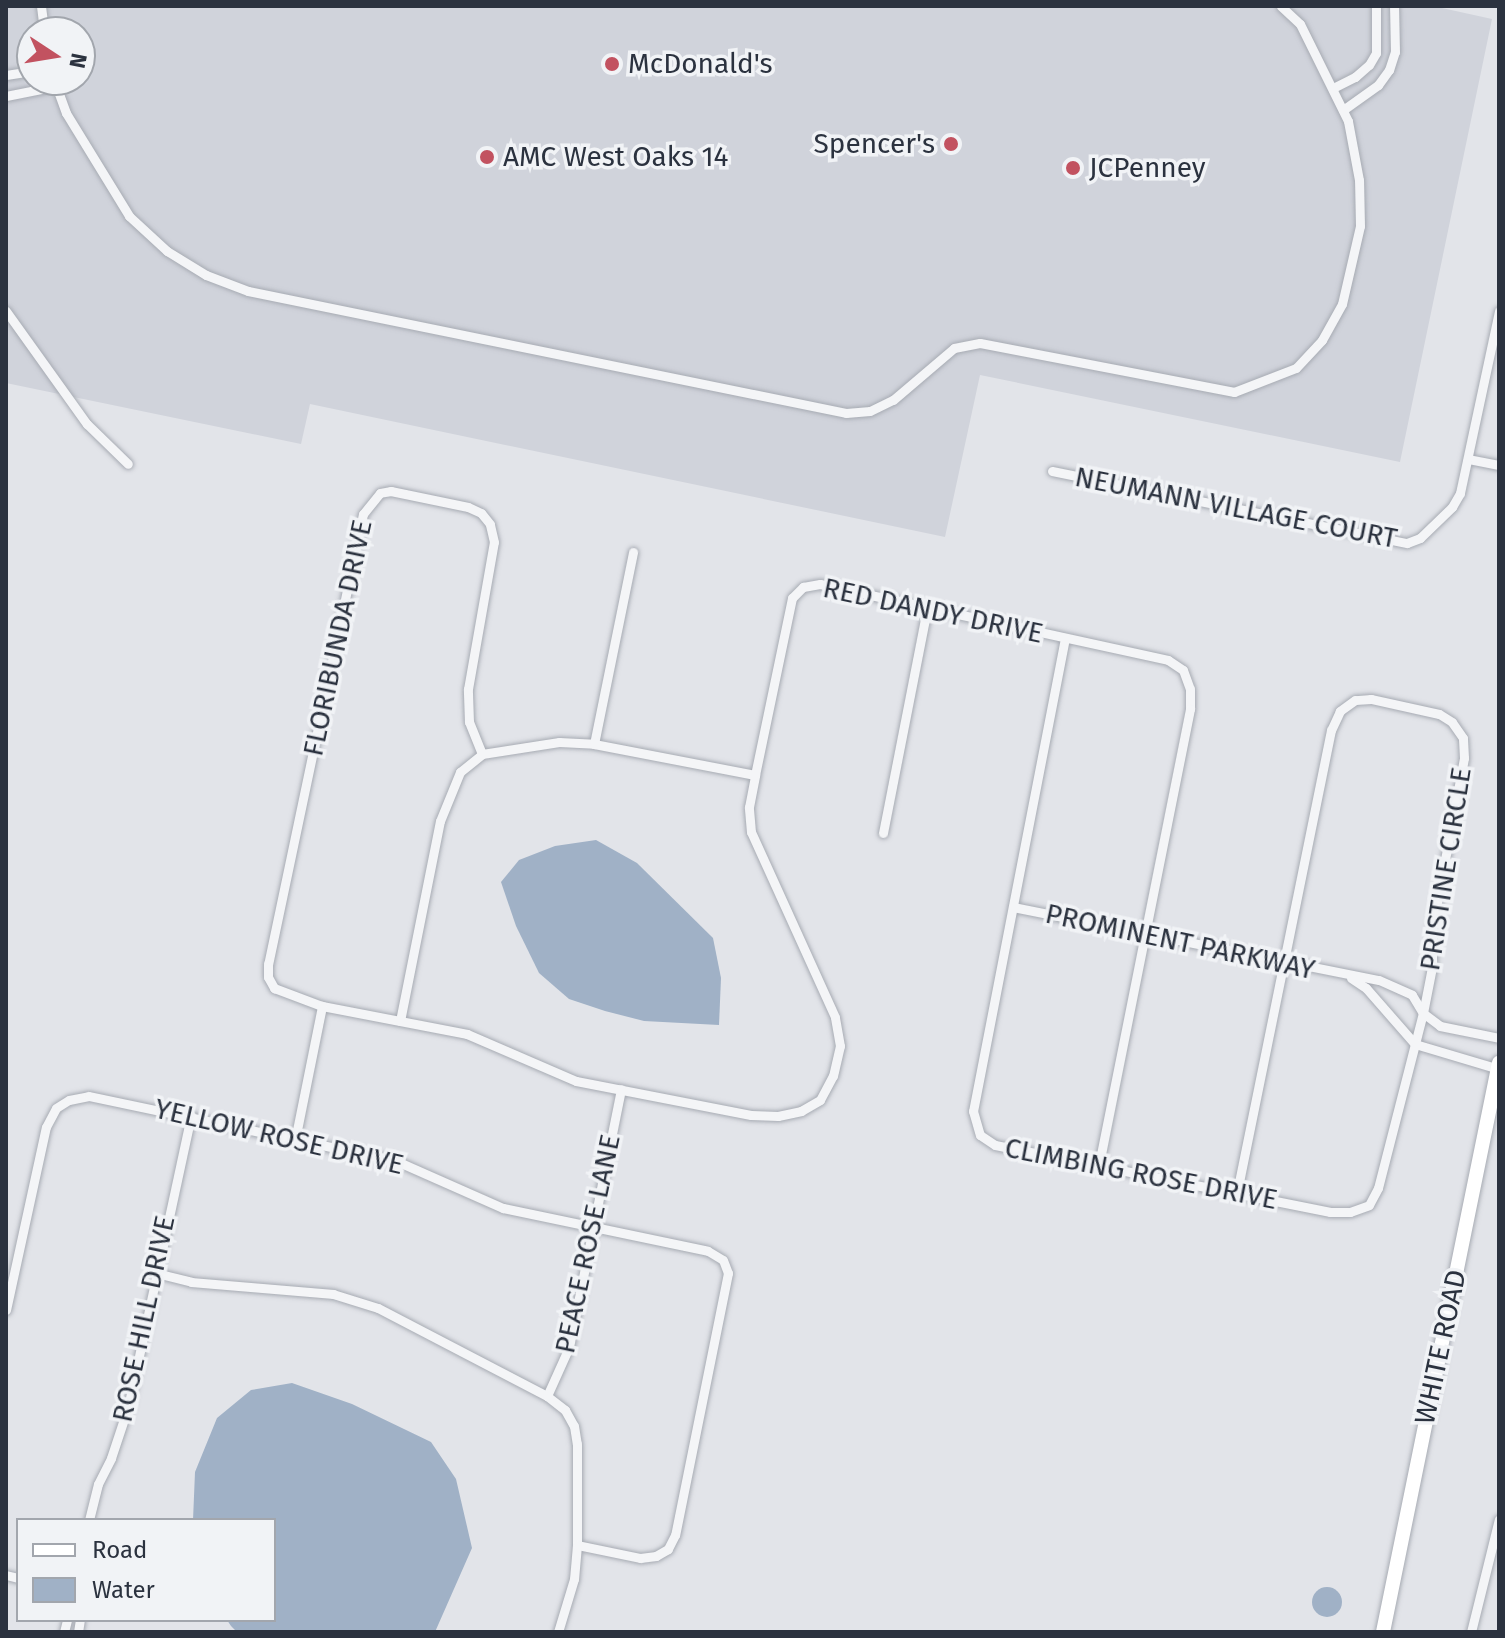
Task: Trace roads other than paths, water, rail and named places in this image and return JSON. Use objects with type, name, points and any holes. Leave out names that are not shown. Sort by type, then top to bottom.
[{"type":"street","points":[[60,96],[66,113],[129,216],[167,251],[206,275],[303,304],[846,413],[870,411],[893,400],[954,348],[980,343],[1234,392],[1296,368],[1322,340],[1342,304],[1360,226],[1359,180],[1343,110],[1300,24],[1281,6]]},
{"type":"street","points":[[1333,88],[1355,77],[1369,65],[1376,53],[1376,6]]},
{"type":"street","points":[[1343,110],[1378,85],[1389,70],[1395,52],[1394,6]]},
{"type":"street","points":[[1499,311],[1468,459],[1499,465]]},
{"type":"street","points":[[7,313],[87,424],[128,464]]},
{"type":"street","name":"NEUMANN VILLAGE COURT","points":[[1052,471],[1407,543],[1420,538],[1452,507],[1468,459]]},
{"type":"street","name":"FLORIBUNDA DRIVE","points":[[322,1006],[274,988],[268,977],[268,964],[363,514],[380,493],[391,491],[468,507],[481,513],[490,524],[494,542],[468,689],[469,722],[482,754]]},
{"type":"street","points":[[594,744],[633,552]]},
{"type":"street","name":"RED DANDY DRIVE","points":[[322,1006],[467,1034],[576,1081],[751,1115],[778,1116],[801,1111],[820,1100],[833,1076],[840,1046],[835,1017],[751,832],[749,807],[786,615],[792,598],[803,587],[820,584],[1168,660],[1183,670],[1190,689],[1190,709],[1099,1163]]},
{"type":"street","points":[[883,833],[927,608]]},
{"type":"street","name":"CLIMBING ROSE DRIVE","points":[[1065,638],[973,1111],[980,1135],[995,1145],[1099,1163],[1330,1212],[1350,1212],[1369,1205],[1378,1188],[1423,1013]]},
{"type":"street","name":"PRISTINE CIRCLE","points":[[1286,964],[1331,730],[1340,711],[1355,700],[1371,699],[1439,714],[1452,722],[1463,738],[1464,758],[1432,929],[1432,967],[1423,1013]]},
{"type":"street","points":[[400,1021],[440,821],[460,772],[482,754],[559,742],[594,744],[755,775]]},
{"type":"street","name":"PROMINENT PARKWAY","points":[[1013,907],[1398,986],[1412,995],[1423,1013],[1440,1026],[1499,1038]]},
{"type":"street","points":[[1237,1193],[1286,964]]},
{"type":"street","name":"PROMINENT PARKWAY","points":[[1348,975],[1366,988],[1415,1044]]},
{"type":"street","points":[[295,1140],[322,1006]]},
{"type":"street","points":[[1415,1044],[1499,1067]]},
{"type":"street","name":"WHITE ROAD","points":[[1383,1632],[1499,1067]]},
{"type":"street","name":"PEACE ROSE LANE","points":[[547,1396],[569,1347],[621,1089]]},
{"type":"street","name":"YELLOW ROSE DRIVE","points":[[6,1310],[46,1127],[56,1108],[69,1100],[101,1097],[394,1160],[503,1208],[708,1251],[723,1260],[728,1273],[675,1535],[668,1549],[656,1556],[640,1558],[577,1545]]},
{"type":"street","name":"ROSE HILL DRIVE","points":[[90,1518],[98,1484],[111,1458],[128,1407],[191,1116]]},
{"type":"street","points":[[156,1273],[191,1282],[333,1294],[378,1308],[547,1396],[565,1410],[574,1426],[577,1545],[574,1579],[558,1632]]},
{"type":"street","points":[[1471,1632],[1494,1529],[1499,1519]]},
{"type":"water","points":[[596,840],[637,863],[713,938],[721,978],[719,1025],[644,1021],[605,1011],[569,999],[539,973],[516,926],[501,882],[519,860],[555,846]]},
{"type":"water","points":[[292,1383],[352,1404],[431,1442],[456,1479],[472,1548],[435,1632],[237,1632],[231,1626],[228,1622],[276,1622],[276,1518],[193,1518],[195,1472],[217,1418],[251,1390]]},
{"type":"water","points":[[1327,1587],[1338,1591],[1342,1602],[1338,1613],[1327,1617],[1316,1613],[1312,1602],[1316,1591]]},
{"type":"place","name":"McDonald's","points":[[612,64]]},
{"type":"place","name":"Spencer's","points":[[951,144]]},
{"type":"place","name":"AMC West Oaks 14","points":[[487,157]]},
{"type":"place","name":"JCPenney","points":[[1073,168]]}]
